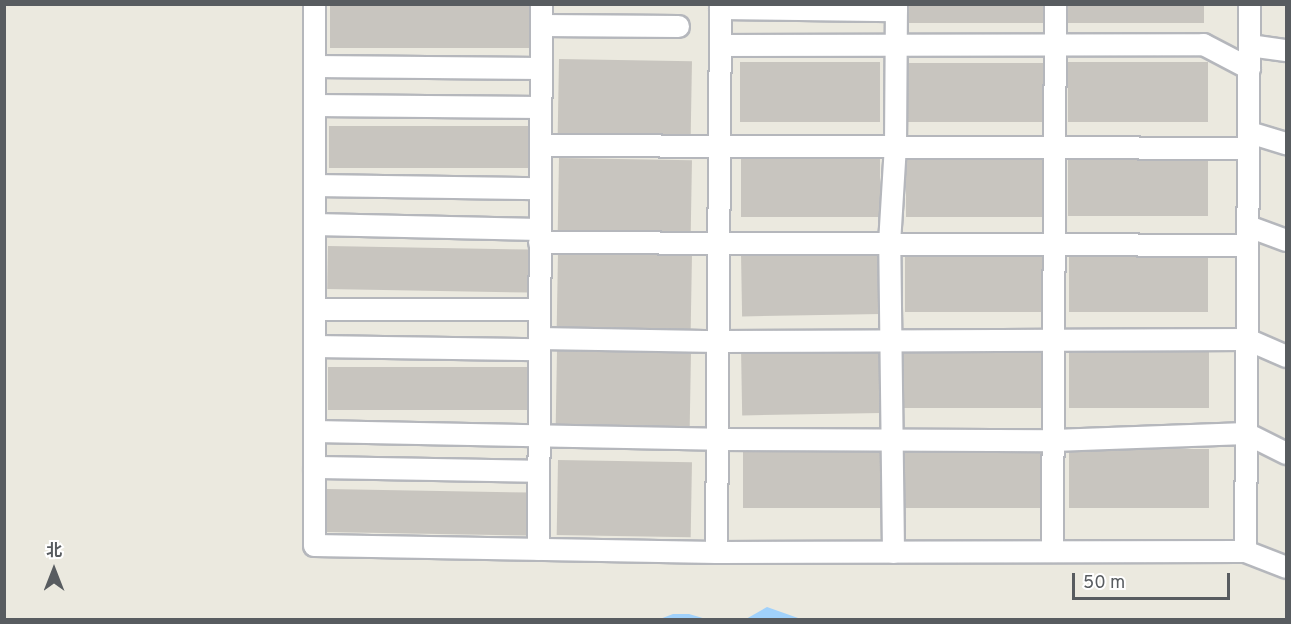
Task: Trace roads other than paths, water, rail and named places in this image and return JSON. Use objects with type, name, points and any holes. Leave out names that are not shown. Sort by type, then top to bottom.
[{"type":"street","points":[[314,4],[314,545],[716,552],[1245,551],[1287,567]]},
{"type":"street","points":[[1052,551],[1055,4]]},
{"type":"street","points":[[1245,551],[1250,4]]},
{"type":"street","points":[[716,552],[720,6],[896,7],[895,145],[889,243],[893,552]]},
{"type":"street","points":[[538,549],[541,15],[678,26]]},
{"type":"street","points":[[720,45],[1203,44],[1249,68]]},
{"type":"street","points":[[1249,45],[1287,50]]},
{"type":"street","points":[[314,66],[540,68]]},
{"type":"street","points":[[314,105],[540,107]]},
{"type":"street","points":[[540,145],[719,147],[895,145],[1054,149],[1248,140],[1287,143]]},
{"type":"street","points":[[314,185],[540,188]]},
{"type":"street","points":[[314,224],[718,243],[1054,243],[1248,236],[1287,240]]},
{"type":"street","points":[[314,309],[539,309]]},
{"type":"street","points":[[314,346],[891,339],[1246,339],[1287,356]]},
{"type":"street","points":[[314,431],[892,440],[1053,440],[1246,434],[1287,453]]},
{"type":"street","points":[[314,467],[538,471]]},
{"type":"water","points":[[767,607],[798,618],[798,619],[746,619]]},
{"type":"water","points":[[673,614],[689,614],[706,619],[660,619]]}]
